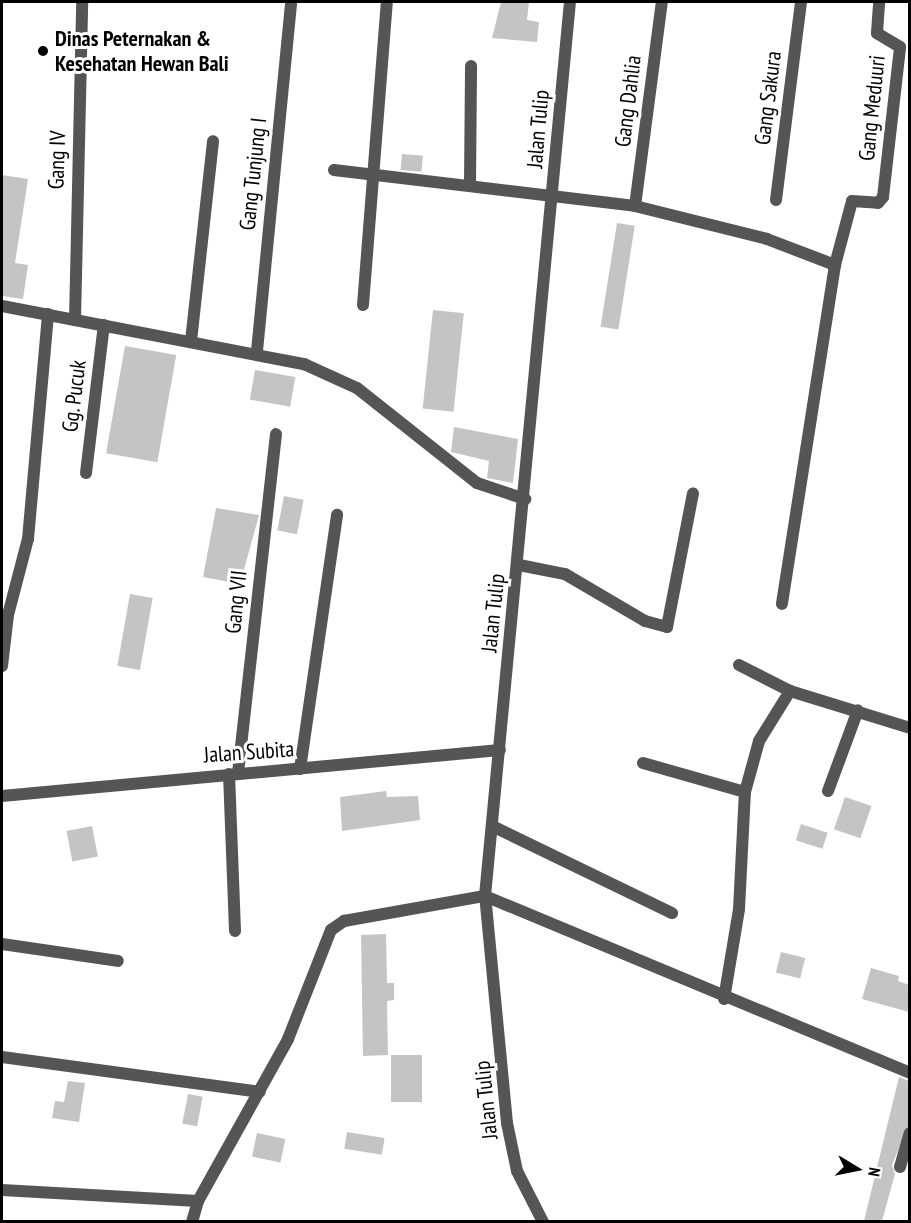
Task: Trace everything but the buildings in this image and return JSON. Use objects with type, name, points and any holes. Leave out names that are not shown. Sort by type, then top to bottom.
[{"type":"street","name":"Gang IV","points":[[75,320],[81,2]]},
{"type":"street","name":"Gang Tunjung I","points":[[257,351],[291,2]]},
{"type":"street","points":[[363,305],[387,2]]},
{"type":"street","name":"Jalan Tulip","points":[[543,1221],[517,1171],[507,1123],[485,896],[519,565],[570,2]]},
{"type":"street","name":"Gang Dahlia","points":[[635,206],[662,2]]},
{"type":"street","name":"Gang Sakura","points":[[776,200],[801,2]]},
{"type":"street","name":"Gang Meduuri","points":[[836,265],[852,201],[878,203],[883,197],[900,47],[876,29],[879,2]]},
{"type":"street","points":[[470,185],[471,66]]},
{"type":"street","points":[[191,341],[213,141]]},
{"type":"street","points":[[334,170],[635,206],[767,239],[836,265],[782,604]]},
{"type":"street","points":[[2,306],[257,351],[304,364],[357,388],[477,483],[525,499]]},
{"type":"street","points":[[2,658],[28,539],[48,314]]},
{"type":"street","name":"Gg. Pucuk","points":[[86,472],[104,325]]},
{"type":"street","name":"Gang VII","points":[[235,931],[234,774],[276,434]]},
{"type":"street","points":[[519,565],[564,574],[645,621],[667,627],[693,492]]},
{"type":"street","points":[[300,769],[337,515]]},
{"type":"street","points":[[739,665],[790,691],[858,710],[909,728]]},
{"type":"street","points":[[724,999],[739,909],[744,792],[759,741],[790,691]]},
{"type":"street","points":[[828,791],[858,710]]},
{"type":"street","name":"Jalan Subita","points":[[2,796],[500,750]]},
{"type":"street","points":[[643,763],[744,792]]},
{"type":"street","points":[[492,825],[672,913]]},
{"type":"street","points":[[192,1221],[198,1201],[260,1092],[337,924],[485,896],[724,999],[909,1073]]},
{"type":"street","points":[[2,944],[118,961]]},
{"type":"street","points":[[2,1057],[260,1092]]},
{"type":"street","points":[[900,1167],[909,1133]]},
{"type":"street","points":[[2,1190],[198,1201]]},
{"type":"place","name":"Dinas Peternakan & Kesehatan Hewan Bali","points":[[43,51]]}]
